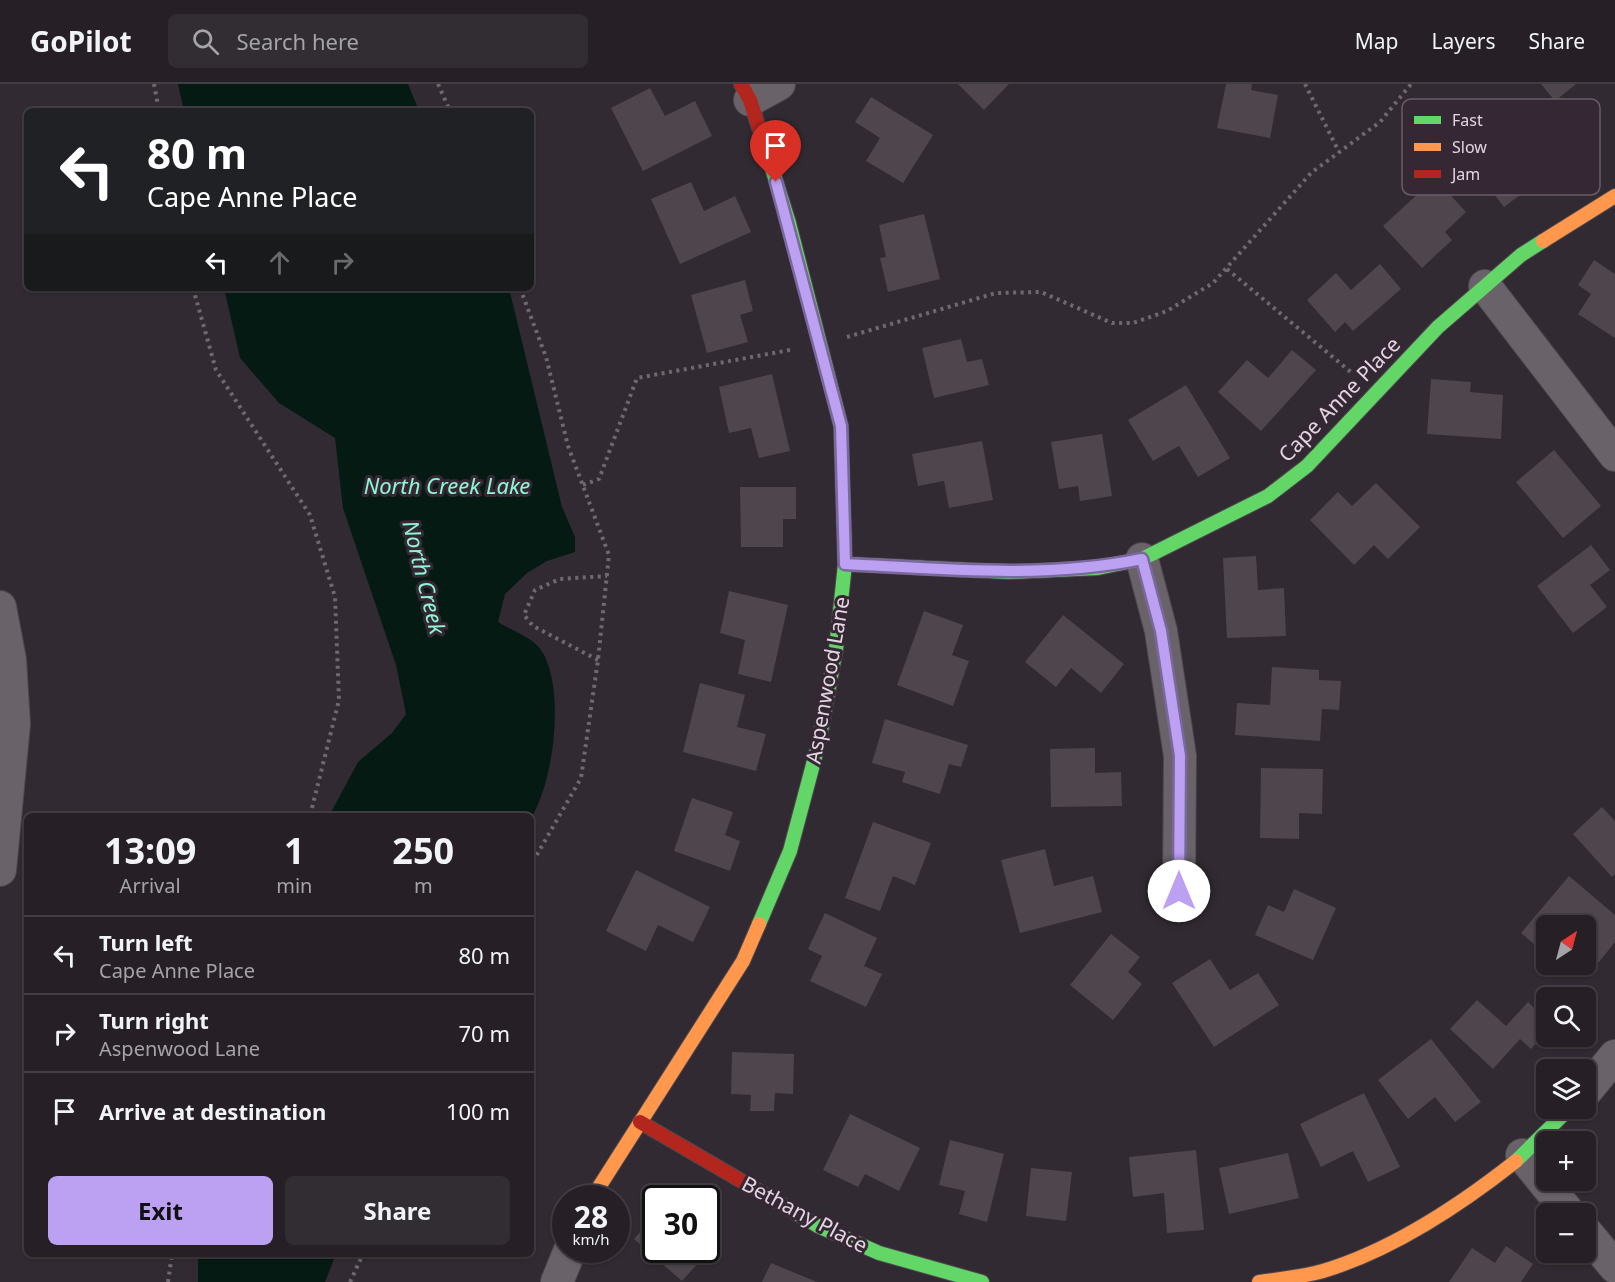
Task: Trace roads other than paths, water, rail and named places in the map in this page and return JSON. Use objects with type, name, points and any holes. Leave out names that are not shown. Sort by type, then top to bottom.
[{"type":"street","points":[[746,92],[779,84]]},
{"type":"street","name":"Aspenwood Lane","points":[[600,1185],[743,961],[790,851],[819,742],[837,649],[845,564],[841,426],[789,223],[746,92]]},
{"type":"street","name":"Cape Anne Place","points":[[845,564],[1009,572],[1098,568],[1142,559],[1268,496],[1307,466],[1438,327],[1485,286],[1521,255],[1615,196]]},
{"type":"street","points":[[1485,286],[1615,455]]},
{"type":"street","points":[[1142,559],[1161,631],[1180,756],[1179,891]]},
{"type":"street","points":[[0,607],[10,660],[14,724],[5,774],[0,870]]},
{"type":"street","points":[[1596,1079],[1615,1056]]},
{"type":"street","points":[[1259,1282],[1329,1269],[1426,1223],[1495,1179],[1559,1119]]},
{"type":"street","name":"Bethany Place","points":[[640,1122],[818,1226],[879,1253],[981,1282]]},
{"type":"street","points":[[1522,1155],[1561,1203]]},
{"type":"street","points":[[1596,1244],[1615,1267]]},
{"type":"street","points":[[557,1282],[565,1263]]},
{"type":"water","points":[[178,84],[408,84],[418,108],[183,108]]},
{"type":"water","name":"North Creek Lake","points":[[225,291],[510,291],[562,507],[575,537],[575,552],[547,561],[527,573],[505,594],[498,622],[535,643],[543,653],[550,670],[554,690],[555,713],[551,760],[546,782],[534,813],[331,813],[358,762],[392,733],[406,714],[396,665],[343,508],[335,438],[279,403],[240,358]]},
{"type":"water","points":[[198,1257],[335,1257],[325,1282],[198,1282]]},
{"type":"water label","name":"North Creek","points":[[425,577]]}]
